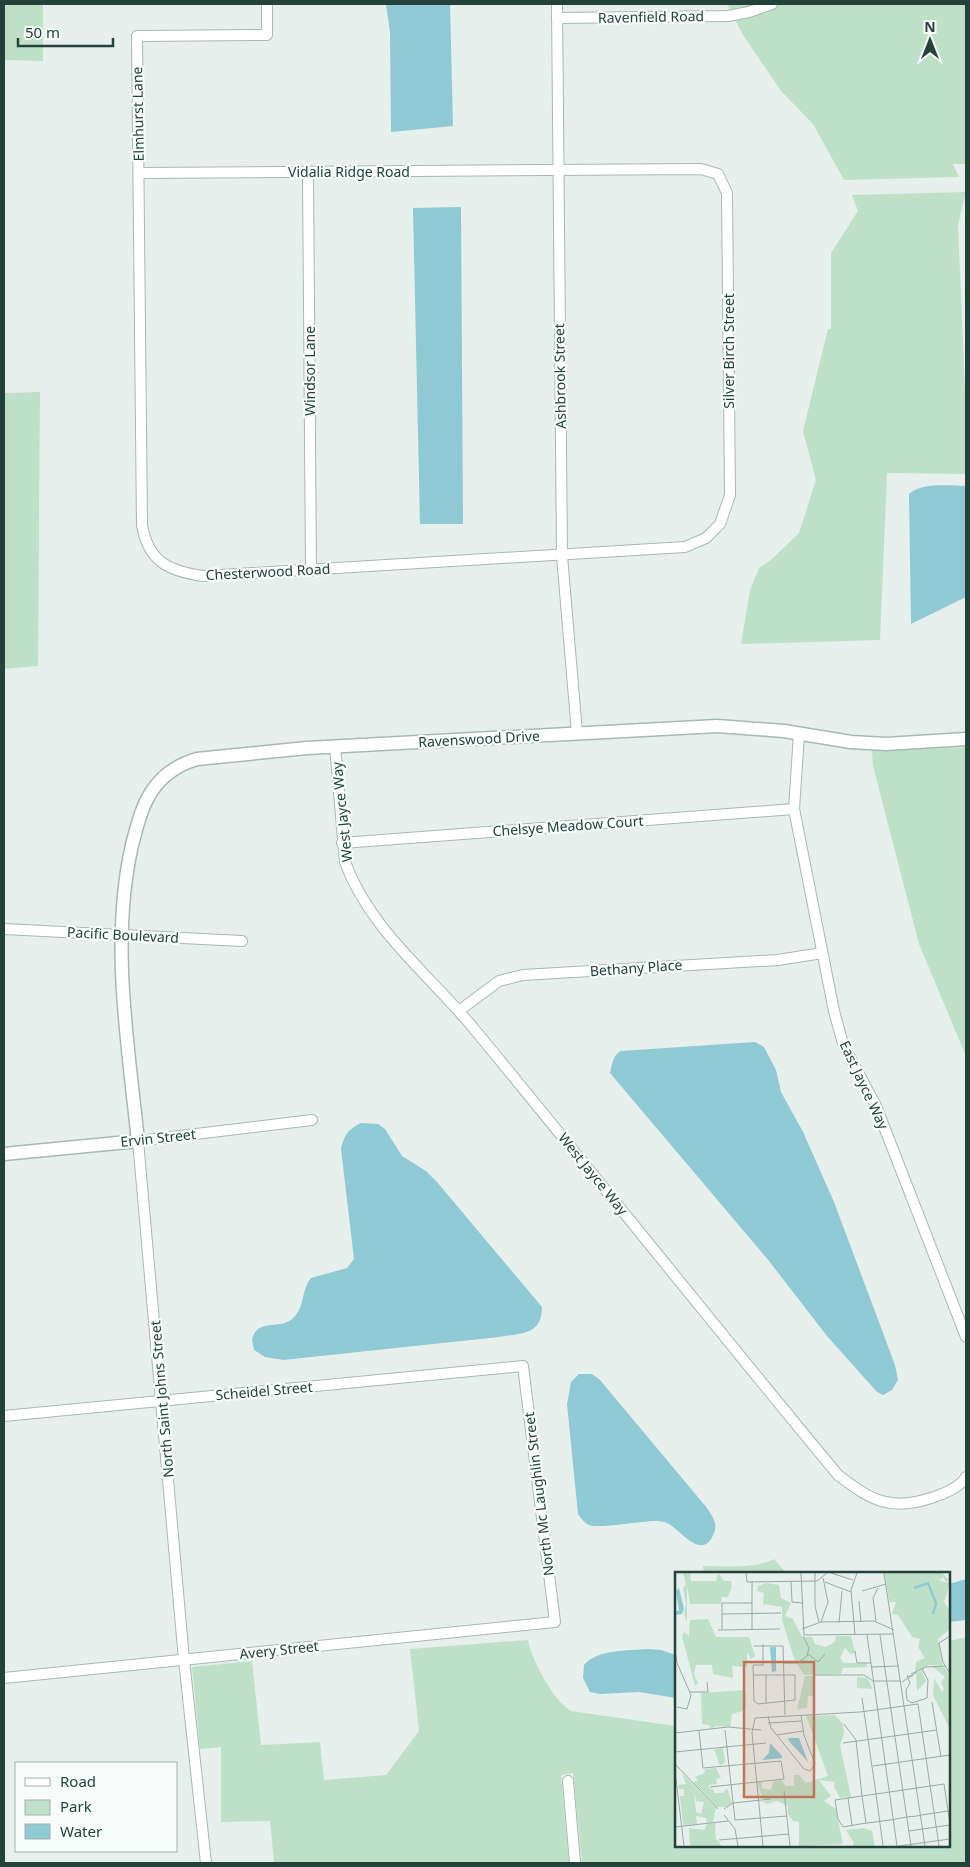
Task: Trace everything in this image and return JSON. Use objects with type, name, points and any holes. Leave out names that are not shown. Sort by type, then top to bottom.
[{"type":"street","name":"Elmhurst Lane","points":[[139,173],[136,36],[267,36],[267,4]]},
{"type":"street","name":"Ashbrook Street","points":[[557,4],[562,556],[577,733]]},
{"type":"street","name":"Ravenfield Road","points":[[557,18],[728,16],[772,4]]},
{"type":"street","name":"Silver Birch Street","points":[[558,170],[701,169],[718,174],[727,193],[730,495],[720,524],[706,538],[685,547],[562,556]]},
{"type":"street","name":"Vidalia Ridge Road","points":[[139,173],[558,170]]},
{"type":"street","name":"Windsor Lane","points":[[308,172],[311,571]]},
{"type":"street","name":"Chesterwood Road","points":[[139,173],[142,524],[144,541],[158,561],[180,573],[203,576],[562,556]]},
{"type":"street","name":"Ravenswood Drive","points":[[122,935],[127,876],[136,830],[146,799],[162,778],[184,763],[197,759],[335,746],[717,726],[753,728],[851,742],[886,744],[966,740]]},
{"type":"street","name":"East Jayce Way","points":[[799,734],[794,809],[822,953],[843,1044],[876,1106],[966,1337]]},
{"type":"street","name":"West Jayce Way","points":[[335,746],[342,843],[352,879],[376,920],[460,1010],[838,1475],[863,1494],[892,1505],[918,1503],[943,1494],[955,1487],[966,1477]]},
{"type":"street","name":"Chelsye Meadow Court","points":[[342,843],[794,809]]},
{"type":"street","name":"Pacific Boulevard","points":[[4,929],[242,941]]},
{"type":"street","name":"North Saint Johns Street","points":[[122,935],[122,978],[162,1401],[184,1660],[206,1863]]},
{"type":"street","name":"Bethany Place","points":[[460,1010],[499,981],[524,975],[778,960],[822,953]]},
{"type":"street","name":"Ervin Street","points":[[4,1154],[312,1120]]},
{"type":"street","name":"Scheidel Street","points":[[4,1416],[524,1366]]},
{"type":"street","name":"North Mc Laughlin Street","points":[[524,1366],[555,1622]]},
{"type":"street","name":"Avery Street","points":[[4,1678],[555,1622]]},
{"type":"street","points":[[568,1781],[576,1863]]},
{"type":"green space","points":[[4,4],[43,4],[43,61],[4,60]]},
{"type":"green space","points":[[727,4],[966,4],[966,164],[953,164],[959,177],[844,180],[813,124],[781,91],[743,35]]},
{"type":"green space","points":[[966,192],[958,225],[966,414],[966,474],[887,473],[880,640],[741,644],[750,590],[759,568],[772,559],[799,533],[816,480],[803,431],[828,329],[831,329],[831,253],[858,211],[852,195]]},
{"type":"green space","points":[[40,392],[38,666],[4,669],[4,393]]},
{"type":"green space","points":[[966,747],[966,1056],[919,944],[873,766],[872,751]]},
{"type":"green space","points":[[774,1559],[785,1572],[704,1572],[703,1566],[749,1566]]},
{"type":"green space","points":[[966,1637],[966,1863],[582,1863],[573,1773],[561,1775],[569,1863],[274,1863],[270,1821],[221,1822],[221,1747],[200,1749],[192,1667],[252,1661],[261,1745],[320,1742],[324,1780],[386,1775],[419,1731],[410,1649],[528,1640],[530,1649],[544,1679],[557,1698],[571,1711],[675,1726],[675,1847],[950,1847],[950,1641]]},
{"type":"water","points":[[386,4],[450,4],[453,126],[391,132],[390,32]]},
{"type":"water","points":[[461,207],[463,524],[420,524],[413,208]]},
{"type":"water","points":[[929,486],[966,486],[966,597],[911,624],[909,494]]},
{"type":"water","points":[[755,1042],[764,1047],[776,1070],[781,1092],[803,1132],[834,1202],[895,1365],[898,1380],[892,1390],[883,1395],[877,1392],[827,1336],[769,1261],[610,1073],[615,1057],[621,1051]]},
{"type":"water","points":[[361,1123],[378,1124],[385,1129],[402,1156],[426,1171],[437,1182],[542,1307],[539,1323],[534,1328],[523,1333],[499,1337],[283,1360],[265,1357],[254,1350],[252,1340],[254,1333],[258,1329],[286,1323],[296,1315],[311,1278],[347,1268],[354,1259],[341,1149],[347,1133]]},
{"type":"water","points":[[579,1374],[592,1374],[600,1380],[707,1508],[714,1520],[715,1529],[709,1541],[704,1545],[692,1542],[669,1524],[662,1521],[594,1526],[587,1524],[581,1519],[578,1514],[567,1404],[571,1382]]},
{"type":"water","points":[[966,1579],[966,1620],[950,1622],[950,1584]]},
{"type":"water","points":[[648,1649],[661,1650],[675,1655],[675,1698],[639,1692],[600,1694],[590,1692],[583,1678],[584,1665],[597,1656],[613,1652]]}]
